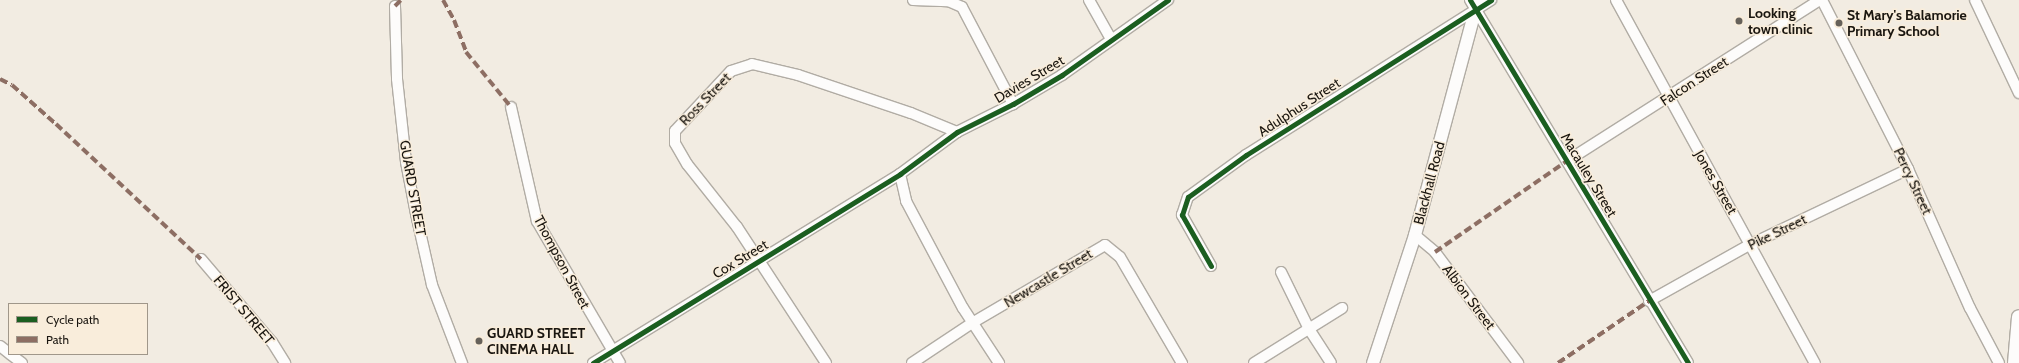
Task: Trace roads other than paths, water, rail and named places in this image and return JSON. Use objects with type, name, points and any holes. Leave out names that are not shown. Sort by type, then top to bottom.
[{"type":"main road","points":[[2014,363],[2019,317]]},
{"type":"street","points":[[913,0],[948,1],[962,8],[1013,104]]},
{"type":"street","points":[[1089,0],[1111,39]]},
{"type":"street","name":"Davies Street","points":[[900,174],[957,132],[1013,104],[1062,75],[1168,0]]},
{"type":"street","name":"Adulphus Street","points":[[1211,266],[1182,215],[1188,197],[1246,155],[1474,3],[1491,0]]},
{"type":"street","name":"Jones Street","points":[[1616,0],[1815,363]]},
{"type":"street","name":"Falcon Street","points":[[1567,161],[1821,0]]},
{"type":"street","name":"Percy Street","points":[[1821,0],[1908,169],[1974,315],[1999,363]]},
{"type":"street","points":[[1975,0],[2019,93]]},
{"type":"street","name":"Macauley Street","points":[[1474,3],[1688,363]]},
{"type":"street","name":"Blackhall Road","points":[[1373,363],[1415,235],[1474,3]]},
{"type":"street","name":"GUARD STREET","points":[[395,6],[397,79],[415,207],[432,285],[462,363]]},
{"type":"street","name":"Ross Street","points":[[826,363],[737,227],[690,169],[673,137],[675,131],[731,71],[752,64],[766,66],[911,113],[957,132]]},
{"type":"street","name":"Thompson Street","points":[[511,107],[537,221],[620,363]]},
{"type":"street","name":"Pike Street","points":[[1650,301],[1751,244],[1908,169]]},
{"type":"street","points":[[900,174],[906,201],[972,323],[999,363]]},
{"type":"street","name":"Cox Street","points":[[593,363],[900,174]]},
{"type":"street","name":"Albion Street","points":[[1415,235],[1435,252],[1518,363]]},
{"type":"street","name":"Newcastle Street","points":[[912,363],[972,323],[1105,245],[1120,257],[1182,363]]},
{"type":"street","name":"FRIST STREET","points":[[201,259],[272,342],[285,363]]},
{"type":"street","points":[[1281,272],[1309,329],[1332,363]]},
{"type":"street","points":[[1254,363],[1342,308]]},
{"type":"street","points":[[12,355],[22,363]]},
{"type":"place","name":"Looking town clinic","points":[[1739,21]]},
{"type":"place","name":"St Mary's Balamorie Primary School","points":[[1839,23]]},
{"type":"place","name":"GUARD STREET CINEMA HALL","points":[[479,341]]}]
